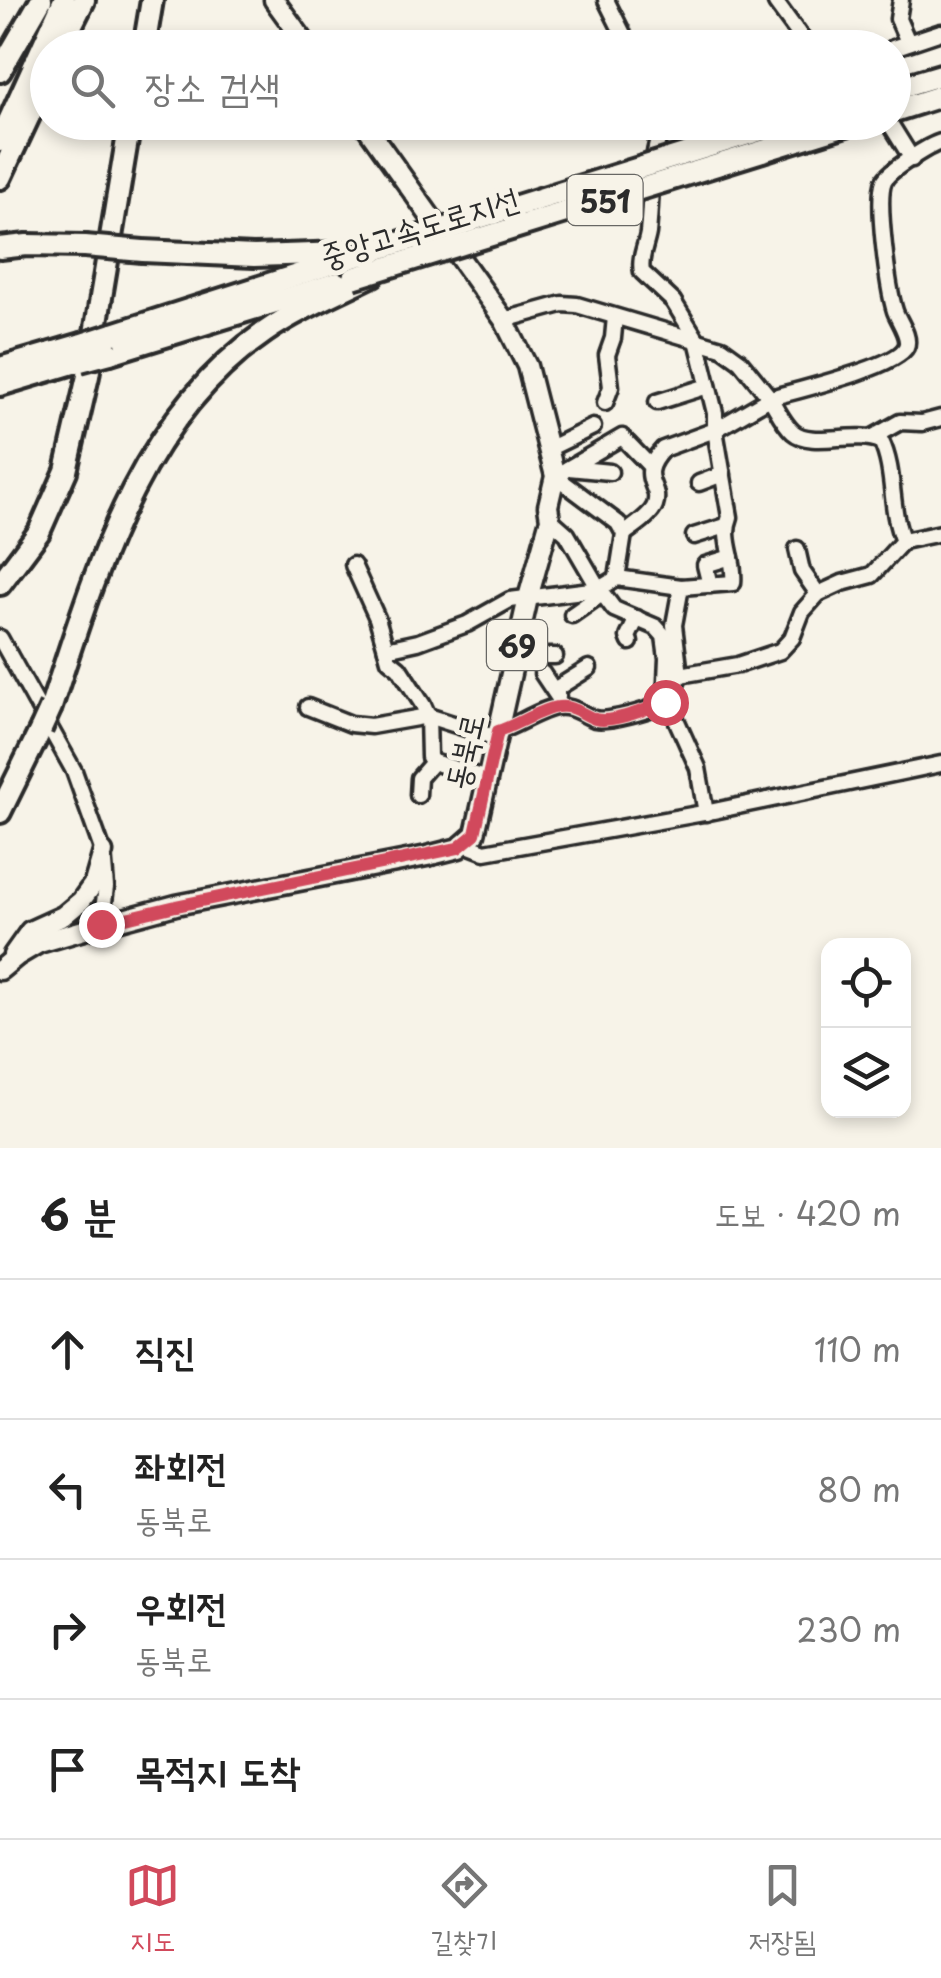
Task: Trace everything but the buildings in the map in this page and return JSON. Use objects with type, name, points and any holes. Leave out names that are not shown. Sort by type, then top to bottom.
[{"type":"highway","points":[[0,71],[40,0]]},
{"type":"highway","points":[[50,30],[64,0]]},
{"type":"highway","points":[[69,30],[84,0]]},
{"type":"highway","points":[[147,30],[152,0]]},
{"type":"highway","points":[[0,141],[30,75]]},
{"type":"highway","points":[[911,91],[941,75]]},
{"type":"highway","points":[[911,97],[941,96]]},
{"type":"highway","points":[[0,178],[30,114]]},
{"type":"highway","points":[[0,584],[39,532],[66,470],[88,376],[127,140]]},
{"type":"highway","name":"중앙고속도로지선","points":[[350,268],[370,252],[729,140]]},
{"type":"highway","name":"중앙고속도로지선","points":[[0,385],[81,353],[350,268],[388,267],[798,140]]},
{"type":"highway","points":[[0,248],[42,244],[254,256],[370,252]]},
{"type":"highway","points":[[0,812],[51,707],[118,520],[144,464],[178,414],[228,362],[266,331],[388,267]]},
{"type":"highway","name":"중앙고속도로지선","points":[[0,368],[81,353]]},
{"type":"main road","points":[[274,0],[296,30]]},
{"type":"main road","name":"동북로","points":[[377,140],[504,320],[527,366],[548,449],[562,472],[548,506],[550,519],[528,598],[475,834],[462,843]]},
{"type":"main road","points":[[4,967],[39,943],[101,924],[426,856],[458,848],[462,843]]},
{"type":"main road","points":[[4,967],[30,931],[63,916],[81,901],[94,883],[103,852]]},
{"type":"street","points":[[606,0],[621,30]]},
{"type":"street","points":[[899,30],[902,0]]},
{"type":"street","points":[[776,3],[796,30]]},
{"type":"street","points":[[911,42],[941,32]]},
{"type":"street","points":[[617,578],[681,588],[733,582],[734,576],[726,526],[730,517],[714,413],[697,340],[673,301],[642,272],[640,265],[648,232],[657,140]]},
{"type":"street","points":[[654,155],[697,140]]},
{"type":"street","points":[[900,140],[912,159]]},
{"type":"street","points":[[650,466],[663,450],[715,430],[770,398],[868,369],[906,348],[908,341],[896,315],[887,278],[884,182],[888,175],[941,142]]},
{"type":"street","points":[[504,320],[562,304],[577,304],[722,348],[740,361],[798,436],[881,440],[890,464],[897,526],[904,541]]},
{"type":"street","points":[[605,404],[611,388],[606,340],[616,317]]},
{"type":"street","points":[[658,402],[708,386]]},
{"type":"street","points":[[873,437],[900,422],[922,423],[941,418]]},
{"type":"street","points":[[548,449],[594,427]]},
{"type":"street","points":[[562,472],[622,437],[650,466],[656,499],[655,506],[624,534]]},
{"type":"street","points":[[562,472],[610,472]]},
{"type":"street","points":[[562,472],[618,523],[624,534],[617,578],[572,615]]},
{"type":"street","points":[[699,483],[723,474]]},
{"type":"street","points":[[550,519],[567,534],[614,609],[656,627],[664,636],[668,658],[665,702],[698,768],[706,813]]},
{"type":"street","points":[[694,536],[726,526]]},
{"type":"street","points":[[680,675],[738,665],[780,651],[792,638],[802,612],[818,594],[872,575],[904,541],[941,533]]},
{"type":"street","points":[[797,550],[802,571],[818,594]]},
{"type":"street","points":[[710,585],[706,565],[731,557]]},
{"type":"street","points":[[354,565],[378,618],[389,660],[399,668],[428,716],[429,757],[433,762],[487,779]]},
{"type":"street","points":[[308,707],[351,724],[371,726],[428,716],[498,734],[554,706],[574,708],[603,720],[639,712],[665,702],[680,675],[674,625],[681,588]]},
{"type":"street","points":[[386,648],[418,642],[467,624],[499,604],[601,592]]},
{"type":"street","points":[[630,642],[628,637],[637,618]]},
{"type":"street","points":[[0,638],[74,771],[103,852],[106,886],[101,924]]},
{"type":"street","points":[[516,652],[550,656],[542,673],[547,691],[561,701],[562,707]]},
{"type":"street","points":[[547,691],[589,668]]},
{"type":"street","points":[[418,795],[419,778],[433,762]]},
{"type":"street","points":[[462,843],[485,852],[706,813],[941,764]]},
{"type":"route","points":[[101,924],[458,848],[475,834],[498,731],[554,706],[574,708],[603,720],[665,702]]}]
